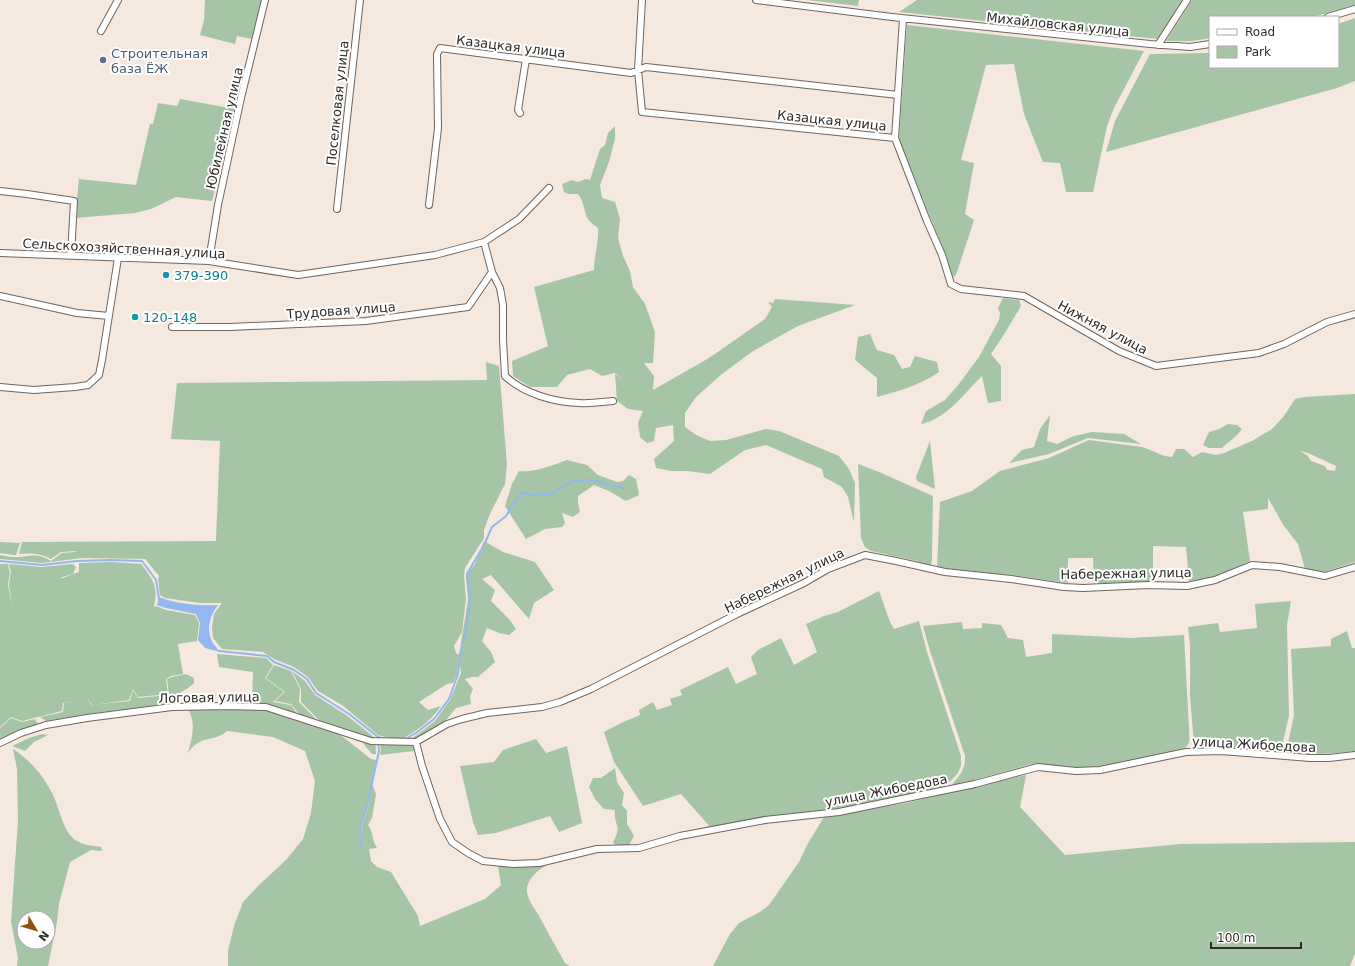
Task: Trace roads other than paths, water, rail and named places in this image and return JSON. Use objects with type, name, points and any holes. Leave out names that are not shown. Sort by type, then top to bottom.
[{"type":"street","points":[[101,31],[118,0]]},
{"type":"street","name":"Юбилейная улица","points":[[209,261],[220,197],[241,98],[265,0]]},
{"type":"street","name":"Поселковая улица","points":[[337,209],[360,0]]},
{"type":"street","name":"Казацкая улица","points":[[642,0],[638,70],[642,112],[895,138]]},
{"type":"street","name":"Михайловская улица","points":[[756,0],[903,18],[1158,45],[1190,47],[1209,44]]},
{"type":"street","points":[[1158,45],[1188,0]]},
{"type":"street","points":[[1331,16],[1355,9]]},
{"type":"street","points":[[895,138],[903,18]]},
{"type":"street","name":"Казацкая улица","points":[[429,205],[438,128],[438,54],[440,48],[526,58],[631,73],[646,67],[898,95]]},
{"type":"street","points":[[520,112],[518,110],[526,58]]},
{"type":"street","name":"Нижняя улица","points":[[895,138],[942,256],[951,284],[962,289],[1024,296],[1119,350],[1156,366],[1259,353],[1284,344],[1327,322],[1355,314]]},
{"type":"street","name":"Сельскохозяйственная улица","points":[[0,253],[209,261],[298,275],[435,256],[484,242],[519,219],[548,188]]},
{"type":"street","points":[[0,191],[74,201],[71,255]]},
{"type":"street","points":[[484,242],[492,272],[500,288],[503,305],[505,376],[510,381],[531,392],[551,399],[580,404],[613,401]]},
{"type":"street","points":[[0,387],[34,390],[75,388],[88,385],[99,375],[118,258]]},
{"type":"street","name":"Трудовая улица","points":[[172,327],[230,327],[366,321],[468,307],[492,272]]},
{"type":"street","points":[[0,296],[76,313],[109,316]]},
{"type":"street","name":"Набережная улица","points":[[413,742],[447,724],[462,719],[487,713],[542,707],[560,702],[598,686],[737,614],[804,583],[828,569],[865,555],[945,572],[1083,588],[1148,585],[1186,586],[1215,580],[1252,565],[1280,566],[1325,576],[1355,567]]},
{"type":"street","name":"Логовая улица","points":[[0,743],[21,733],[46,725],[87,718],[172,707],[225,706],[266,707],[371,741],[413,742]]},
{"type":"street","name":"улица Жибоедова","points":[[413,742],[440,819],[452,842],[483,861],[513,864],[539,863],[597,849],[639,848],[680,836],[765,820],[839,812],[975,784],[1038,767],[1076,771],[1100,770],[1186,752],[1221,751],[1310,758],[1329,758],[1355,755]]},
{"type":"water","points":[[159,597],[188,604],[218,605],[211,617],[209,630],[213,644],[220,652],[205,648],[198,640],[200,623],[196,614],[157,605]]},
{"type":"waterway","points":[[404,740],[434,719],[449,699],[458,674],[460,655],[466,631],[470,599],[467,574],[484,545],[492,527],[506,516],[521,492],[531,495],[551,494],[573,481],[591,480],[623,488]]},
{"type":"waterway","points":[[0,561],[42,565],[77,561],[142,561],[156,580],[159,599]]},
{"type":"waterway","points":[[219,651],[267,656],[274,662],[294,670],[307,679],[316,693],[349,714],[378,737],[383,739]]},
{"type":"waterway","points":[[362,848],[360,830],[379,751],[378,742]]},
{"type":"place","name":"Строительная база ЁЖ","points":[[103,60]]},
{"type":"place","name":"379-390","points":[[166,275]]},
{"type":"place","name":"120-148","points":[[135,317]]}]
